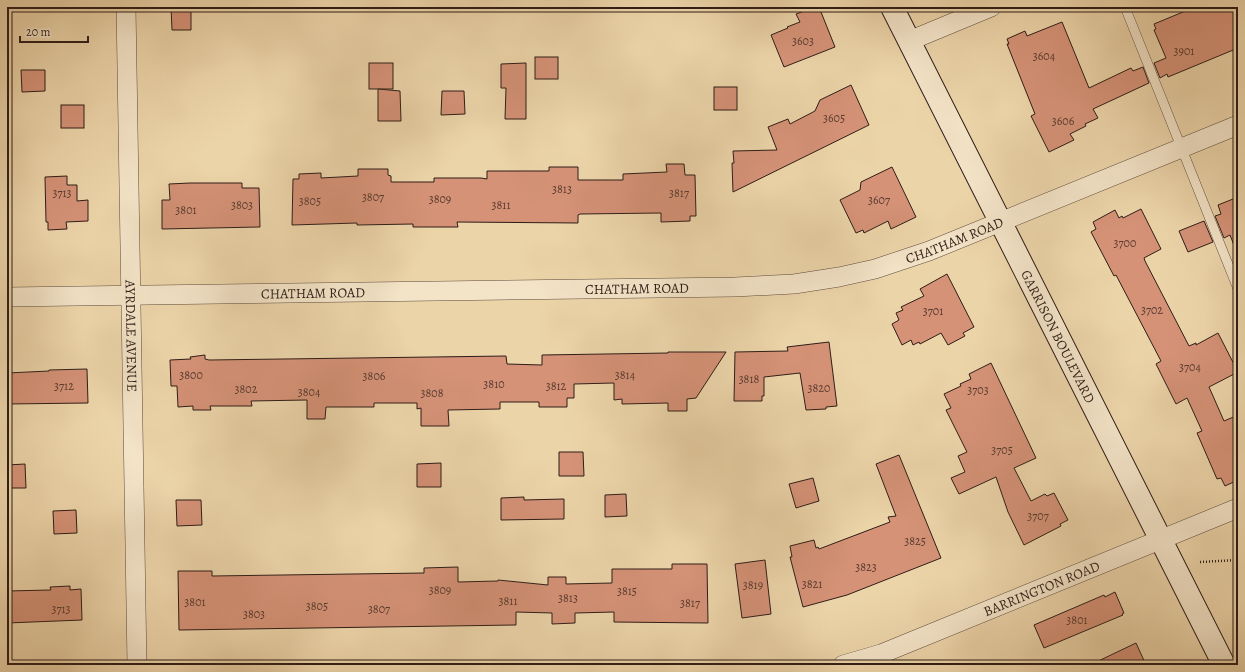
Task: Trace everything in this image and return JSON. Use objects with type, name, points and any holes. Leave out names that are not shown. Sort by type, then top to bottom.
[{"type":"main road","name":"GARRISON BOULEVARD","points":[[892,7],[1224,665]]},
{"type":"street","name":"AYRDALE AVENUE","points":[[126,7],[137,665]]},
{"type":"street","points":[[909,41],[991,7]]},
{"type":"street","name":"CHATHAM ROAD","points":[[7,296],[735,287],[794,284],[839,277],[875,269],[929,251],[1238,125]]},
{"type":"street","name":"BARRINGTON ROAD","points":[[843,665],[881,654],[1238,508]]},
{"type":"lane","points":[[1125,7],[1238,289]]},
{"type":"path","points":[[1200,562],[1238,560]]},
{"type":"building","points":[[171,7],[191,7],[191,30],[172,30]]},
{"type":"building","points":[[819,7],[835,47],[784,67],[771,35],[800,22],[796,14]]},
{"type":"building","points":[[1195,7],[1238,7],[1238,48],[1168,77],[1167,74],[1160,78],[1154,63],[1166,58],[1154,30],[1156,29],[1154,24]]},
{"type":"building","points":[[1062,22],[1089,88],[1131,68],[1133,71],[1143,67],[1149,83],[1093,109],[1098,118],[1085,124],[1086,126],[1070,134],[1074,140],[1049,152],[1031,116],[1035,114],[1007,44],[1009,44],[1007,39],[1025,31],[1027,36]]},
{"type":"building","points":[[535,57],[558,57],[558,79],[535,79]]},
{"type":"building","points":[[369,63],[393,63],[393,89],[369,89]]},
{"type":"building","points":[[526,63],[526,119],[505,119],[506,88],[501,88],[501,64]]},
{"type":"building","points":[[21,70],[45,70],[45,91],[22,92]]},
{"type":"building","points":[[851,85],[869,125],[733,192],[733,151],[777,150],[768,127],[788,119],[790,124],[815,111],[820,100]]},
{"type":"building","points":[[714,87],[737,87],[737,110],[714,110]]},
{"type":"building","points":[[378,89],[400,91],[401,121],[378,121]]},
{"type":"building","points":[[442,91],[464,91],[465,114],[441,115]]},
{"type":"building","points":[[61,105],[84,105],[84,128],[61,128]]},
{"type":"building","points":[[666,164],[684,164],[685,175],[695,175],[696,216],[690,216],[690,221],[661,222],[661,213],[580,214],[578,215],[578,223],[457,222],[458,227],[413,227],[413,224],[357,225],[357,223],[292,225],[293,179],[299,179],[299,174],[321,173],[321,178],[358,176],[358,169],[388,169],[388,175],[391,176],[391,182],[434,182],[434,178],[487,179],[487,171],[549,171],[549,167],[578,167],[578,180],[623,180],[623,174],[667,172]]},
{"type":"building","points":[[892,167],[916,217],[891,229],[888,221],[864,233],[863,230],[856,233],[840,200],[860,190],[861,182]]},
{"type":"building","points":[[67,176],[67,185],[77,185],[77,201],[88,200],[88,221],[66,222],[67,229],[48,230],[48,222],[46,222],[45,177]]},
{"type":"building","points":[[242,183],[242,188],[259,188],[260,227],[162,229],[162,200],[170,200],[169,184]]},
{"type":"building","points":[[1238,197],[1237,253],[1230,235],[1224,238],[1215,216],[1221,214],[1218,205]]},
{"type":"building","points":[[1141,209],[1161,249],[1144,258],[1145,261],[1189,346],[1196,343],[1196,345],[1218,333],[1238,372],[1209,387],[1224,421],[1238,415],[1238,480],[1225,486],[1221,478],[1217,479],[1197,433],[1202,431],[1187,398],[1176,404],[1156,364],[1161,361],[1116,275],[1114,276],[1091,232],[1096,229],[1093,222],[1115,210],[1119,218],[1122,216],[1123,218]]},
{"type":"building","points":[[1204,221],[1213,242],[1188,252],[1179,231]]},
{"type":"building","points":[[947,274],[974,327],[963,333],[965,336],[948,345],[941,333],[920,344],[919,342],[913,345],[911,340],[902,345],[892,324],[899,320],[896,313],[903,310],[901,307],[924,296],[920,289]]},
{"type":"building","points":[[829,342],[837,406],[826,407],[826,409],[806,410],[800,373],[764,377],[764,396],[762,396],[762,401],[734,401],[735,352],[788,351],[787,347]]},
{"type":"building","points":[[726,352],[696,398],[687,399],[687,411],[668,411],[668,403],[622,404],[622,399],[614,400],[614,383],[574,384],[574,398],[567,398],[567,407],[539,407],[539,402],[500,402],[500,409],[448,410],[449,426],[421,426],[421,408],[417,409],[417,403],[374,403],[374,407],[326,407],[325,419],[307,419],[307,400],[251,401],[252,406],[210,406],[211,410],[193,410],[193,406],[178,407],[177,386],[171,386],[170,360],[191,359],[190,357],[205,355],[205,359],[209,360],[506,356],[507,364],[542,365],[542,355]]},
{"type":"building","points":[[991,363],[1036,458],[1014,468],[1031,501],[1045,494],[1047,496],[1054,493],[1068,520],[1060,524],[1061,526],[1024,545],[1008,512],[996,477],[959,494],[951,478],[965,472],[958,456],[967,452],[946,410],[951,408],[944,394],[961,386],[960,384],[971,379],[969,374]]},
{"type":"building","points":[[87,369],[88,403],[7,404],[7,373]]},
{"type":"building","points":[[559,452],[583,452],[584,476],[559,476]]},
{"type":"building","points":[[899,455],[941,558],[847,595],[803,607],[790,557],[792,557],[790,546],[814,540],[816,548],[818,547],[819,549],[890,522],[888,517],[896,516],[876,464]]},
{"type":"building","points":[[441,463],[441,487],[417,487],[417,464]]},
{"type":"building","points":[[25,464],[26,488],[7,488],[7,465]]},
{"type":"building","points":[[813,478],[819,501],[796,508],[789,484]]},
{"type":"building","points":[[626,494],[627,516],[605,517],[605,495]]},
{"type":"building","points":[[524,497],[524,500],[564,499],[564,519],[501,520],[501,498]]},
{"type":"building","points":[[176,500],[201,500],[202,525],[177,526]]},
{"type":"building","points":[[76,510],[77,533],[54,534],[53,511]]},
{"type":"building","points":[[765,560],[771,614],[742,618],[735,564]]},
{"type":"building","points":[[672,564],[707,564],[708,623],[614,622],[614,612],[575,613],[575,623],[552,624],[552,613],[516,612],[516,625],[179,630],[178,571],[212,571],[212,576],[424,573],[424,568],[458,567],[458,582],[498,580],[548,585],[548,577],[566,577],[566,584],[612,583],[612,569],[672,569]]},
{"type":"building","points":[[70,586],[70,590],[81,589],[82,620],[7,623],[7,591],[51,590],[50,587]]},
{"type":"building","points":[[1115,592],[1124,613],[1122,614],[1123,615],[1044,648],[1034,625],[1104,595],[1105,597]]},
{"type":"building","points":[[1136,643],[1146,665],[1090,665]]}]
